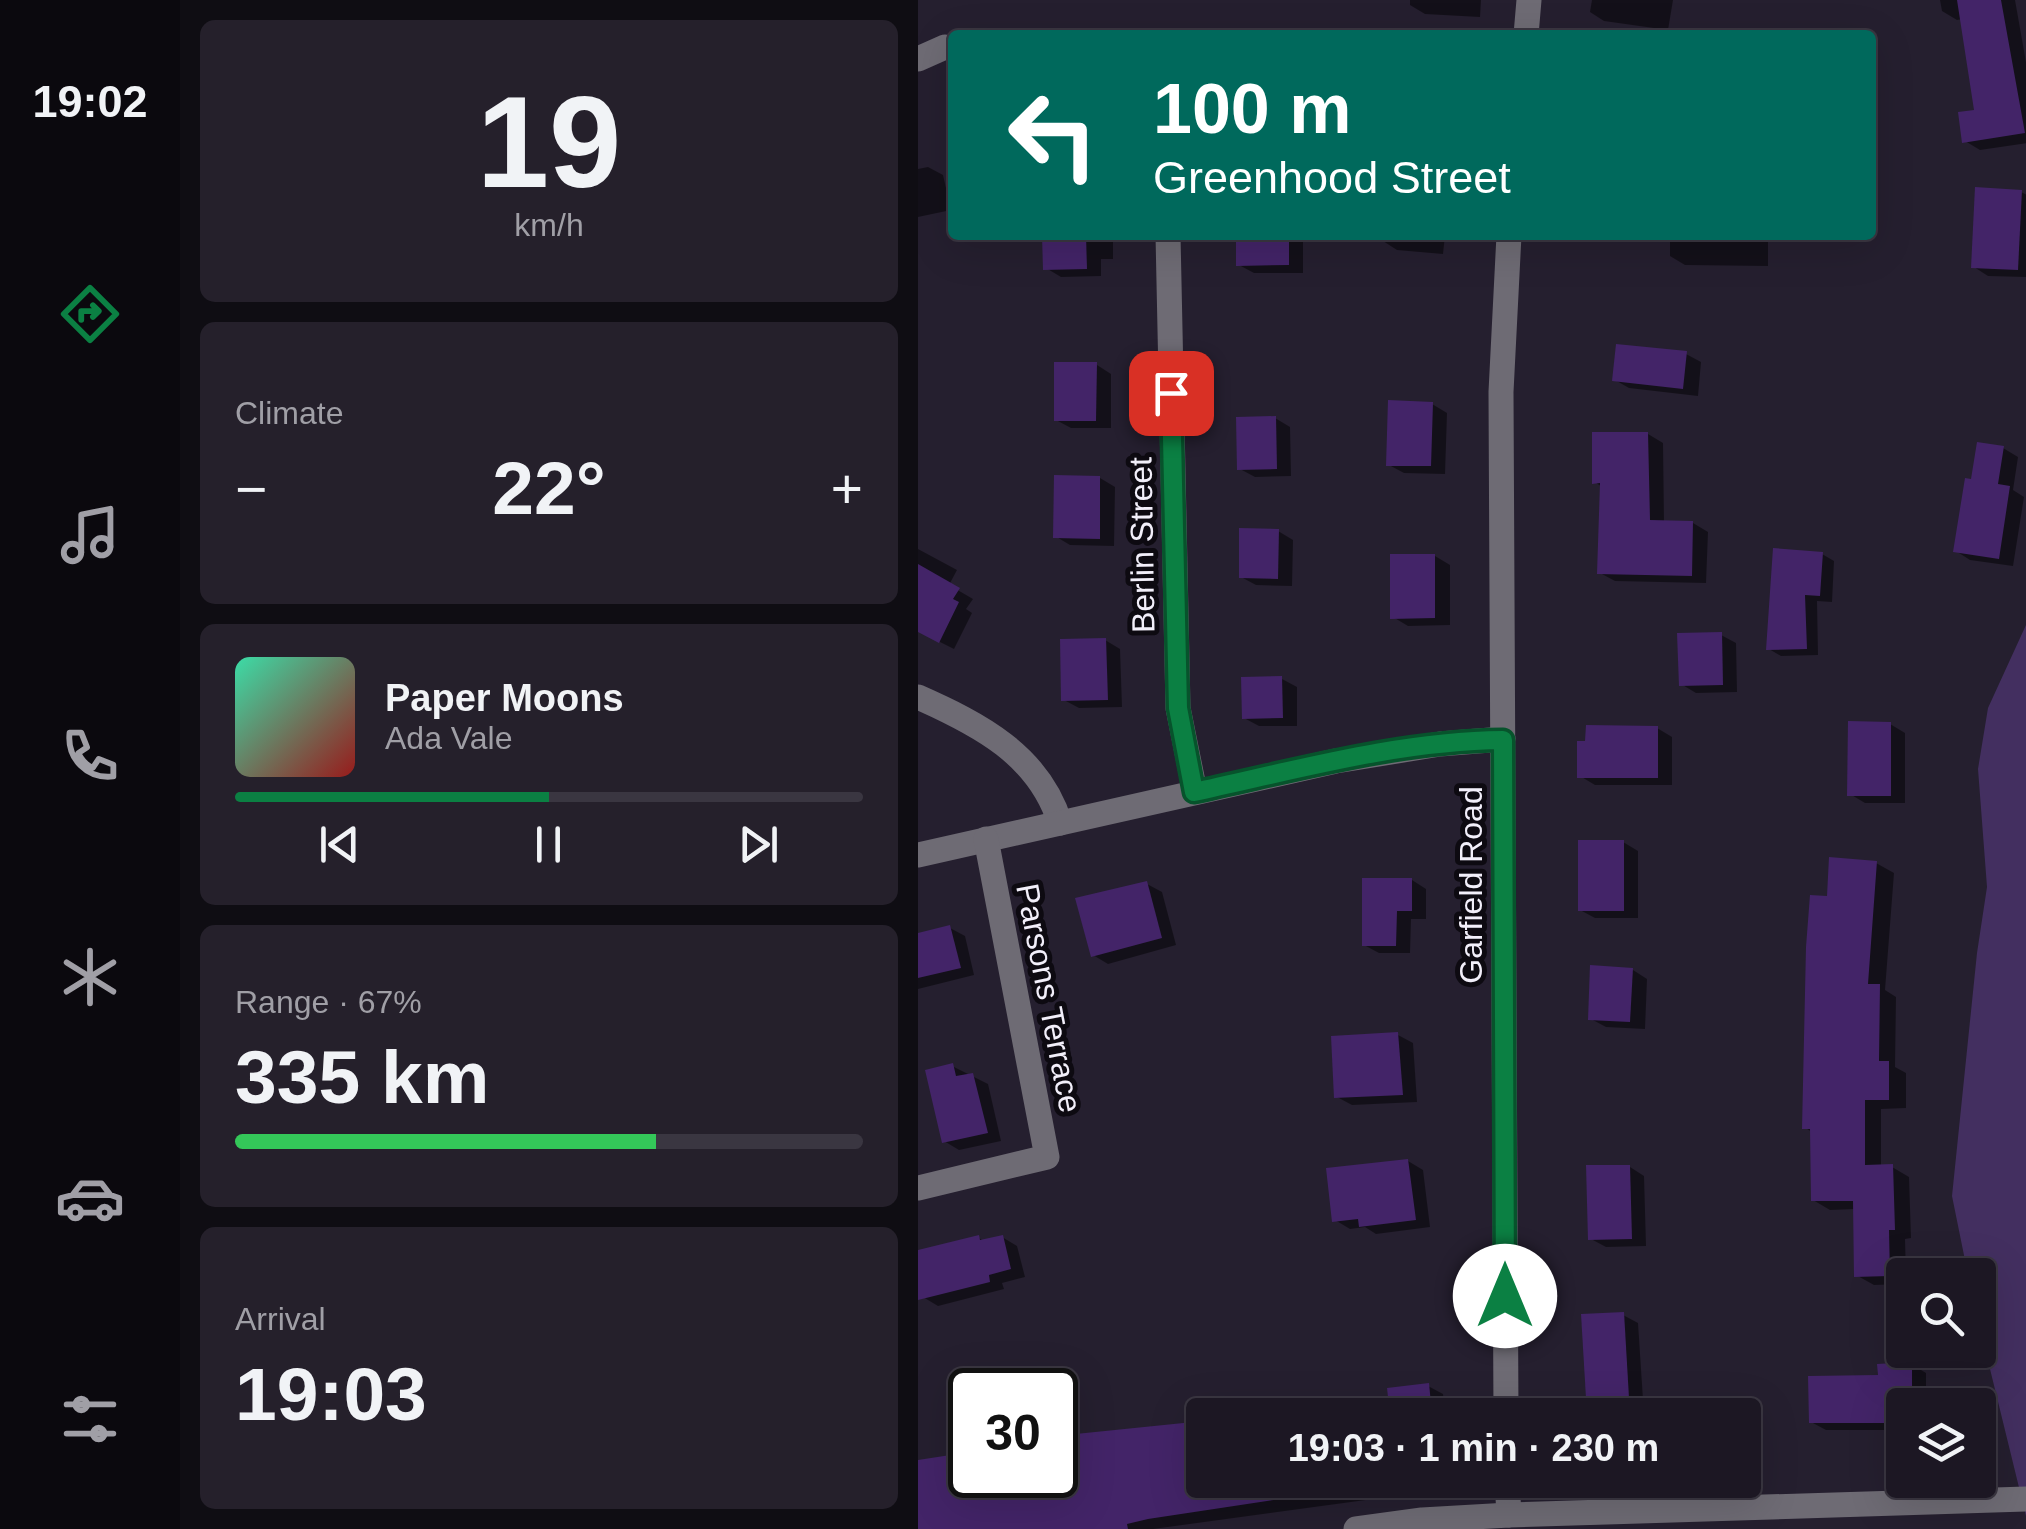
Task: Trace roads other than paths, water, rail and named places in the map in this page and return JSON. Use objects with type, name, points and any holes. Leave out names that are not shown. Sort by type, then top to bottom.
[{"type":"street","points":[[1526,30],[1528,0]]},
{"type":"street","points":[[918,59],[945,47]]},
{"type":"street","name":"Berlin Street","points":[[1168,240],[1178,708],[1194,792]]},
{"type":"street","name":"Garfield Road","points":[[1506,1398],[1501,392],[1509,240]]},
{"type":"street","points":[[918,696],[989,733],[1026,762],[1049,792],[1060,822]]},
{"type":"street","points":[[918,854],[1373,754],[1503,740]]},
{"type":"street","name":"Parsons Terrace","points":[[918,1188],[1047,1157],[986,839]]},
{"type":"street","points":[[1508,1498],[1508,1515]]},
{"type":"street","points":[[1356,1529],[1508,1515],[2026,1499]]}]
